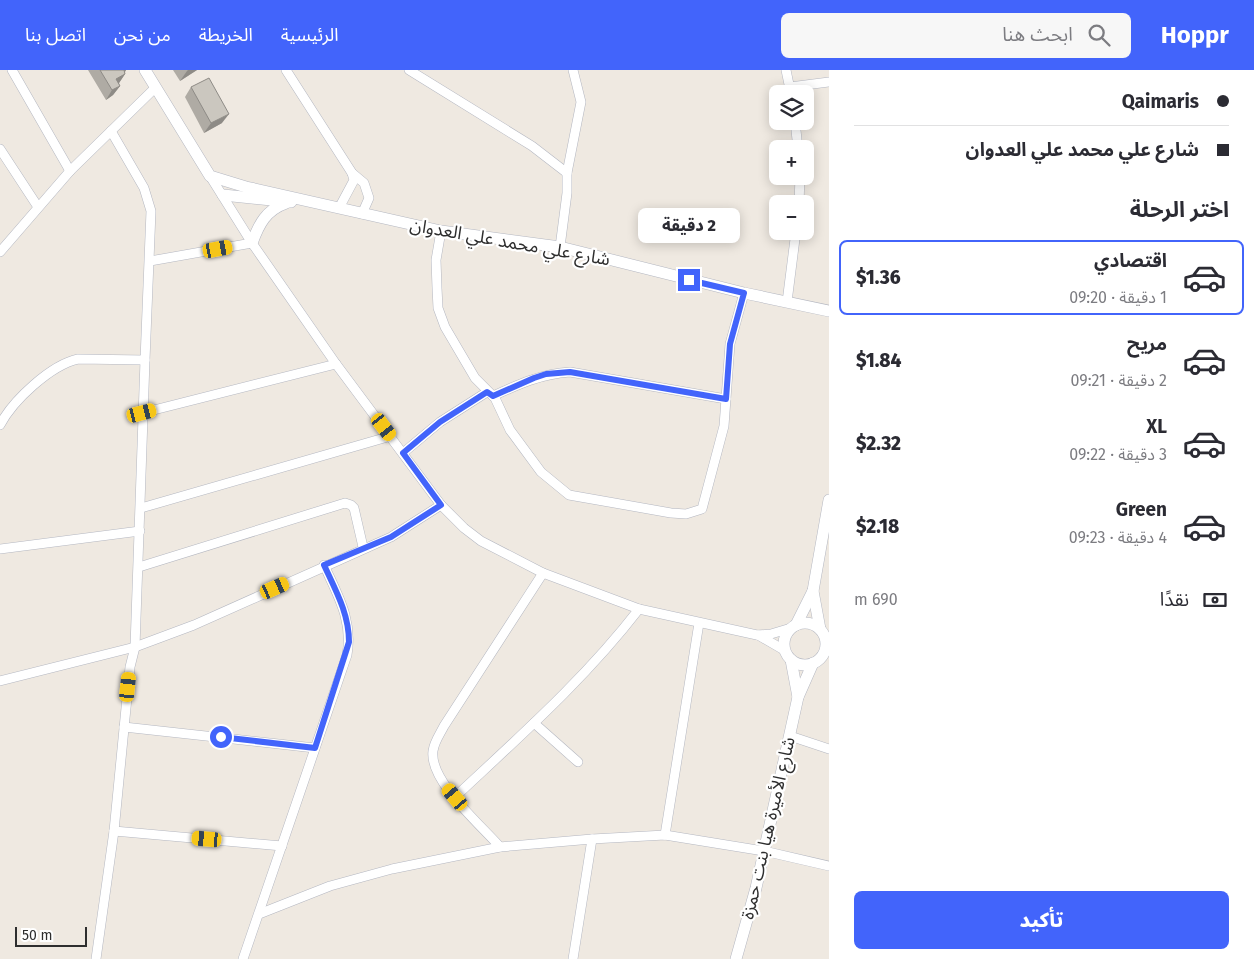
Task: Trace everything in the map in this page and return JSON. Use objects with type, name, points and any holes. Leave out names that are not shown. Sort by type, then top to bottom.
[{"type":"street","points":[[12,70],[70,171]]},
{"type":"street","points":[[145,70],[252,243],[336,364],[441,505],[464,528],[481,542],[543,573],[639,609],[758,635],[771,634],[808,623],[824,633]]},
{"type":"street","points":[[286,70],[352,173],[354,180],[339,208]]},
{"type":"street","points":[[409,70],[532,146],[567,173]]},
{"type":"street","points":[[560,247],[567,193],[567,173],[581,102],[573,70]]},
{"type":"street","points":[[786,70],[790,85]]},
{"type":"street","points":[[814,85],[829,82]]},
{"type":"street","points":[[0,252],[70,171],[155,88]]},
{"type":"street","points":[[96,959],[114,830],[130,666],[135,647],[141,508],[142,413],[150,261],[149,200],[140,179],[111,131]]},
{"type":"street","points":[[0,149],[38,206]]},
{"type":"street","points":[[352,173],[364,183],[369,193],[362,214]]},
{"type":"street","name":"شارع علي محمد علي العدوان","points":[[210,176],[362,214],[441,231],[560,247],[744,293],[829,311]]},
{"type":"street","name":"شارع علي محمد علي العدوان","points":[[222,195],[289,202],[308,201]]},
{"type":"street","points":[[252,243],[262,219],[274,207],[289,202]]},
{"type":"street","points":[[441,231],[436,260],[438,308],[453,343],[475,378],[490,394],[524,451],[541,472],[569,495],[686,514],[702,509],[724,426],[730,344],[744,293]]},
{"type":"street","points":[[787,302],[795,240]]},
{"type":"street","points":[[150,261],[252,243]]},
{"type":"street","points":[[0,425],[24,394],[69,361],[78,359],[145,360]]},
{"type":"street","points":[[142,413],[336,364]]},
{"type":"street","points":[[403,453],[440,422],[490,394],[540,376],[570,372],[726,399]]},
{"type":"street","points":[[141,508],[391,436]]},
{"type":"street","points":[[784,650],[784,638],[814,591],[829,500]]},
{"type":"street","points":[[138,567],[345,503],[351,504],[354,508],[363,547]]},
{"type":"street","points":[[0,681],[135,647],[194,625],[409,527],[441,505]]},
{"type":"street","points":[[0,548],[140,531]]},
{"type":"street","points":[[243,959],[349,642],[349,628],[345,611],[324,565]]},
{"type":"street","points":[[500,847],[455,797],[438,774],[434,765],[433,748],[543,573]]},
{"type":"street","points":[[814,591],[826,646],[815,662]]},
{"type":"street","points":[[455,797],[534,723],[608,648],[639,609]]},
{"type":"street","points":[[665,835],[699,623]]},
{"type":"street","points":[[758,635],[784,650],[791,660],[802,664],[829,657]]},
{"type":"street","name":"شارع الأميرة هيا بنت حمزة","points":[[791,660],[798,697]]},
{"type":"street","name":"شارع الأميرة هيا بنت حمزة","points":[[736,959],[756,888],[798,697],[815,662]]},
{"type":"street","points":[[534,723],[578,762]]},
{"type":"street","points":[[124,727],[315,748]]},
{"type":"street","points":[[790,736],[829,749]]},
{"type":"street","points":[[114,830],[282,846]]},
{"type":"street","points":[[259,914],[330,886],[392,869],[500,847],[592,839],[665,835],[764,851],[829,866]]},
{"type":"street","points":[[573,959],[592,839]]},
{"type":"building","points":[[100,70],[124,70],[125,74],[116,79],[120,86],[112,90]]},
{"type":"building","points":[[209,78],[229,114],[211,123],[191,87]]},
{"type":"route","points":[[221,737],[315,748],[347,655],[349,642],[349,628],[345,611],[324,565],[363,547],[391,537],[441,505],[403,453],[440,422],[487,392],[493,396],[534,378],[556,373],[570,372],[619,379],[726,399],[730,344],[744,293],[689,280]]}]
